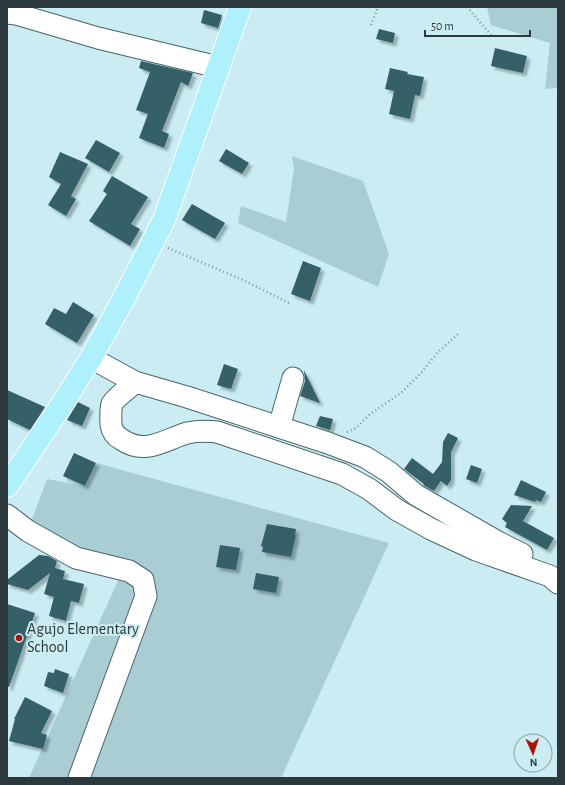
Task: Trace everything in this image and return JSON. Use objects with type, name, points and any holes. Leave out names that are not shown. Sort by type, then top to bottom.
[{"type":"main road","points":[[7,486],[92,358],[164,220],[240,7]]},
{"type":"street","points":[[7,13],[16,14],[98,38],[218,67]]},
{"type":"street","points":[[92,358],[134,382],[187,397],[328,443],[365,457],[390,472],[416,495],[498,542],[558,568]]},
{"type":"street","points":[[279,427],[293,378]]},
{"type":"street","points":[[134,382],[113,403],[111,410],[112,430],[117,437],[126,443],[140,447],[150,447],[188,433],[205,431],[217,432],[342,474],[370,489],[397,510],[431,529],[476,550],[550,576],[558,583]]},
{"type":"street","points":[[7,515],[28,531],[76,558],[128,571],[143,580],[146,596],[79,778]]},
{"type":"path","points":[[371,25],[378,7]]},
{"type":"path","points":[[467,7],[491,35]]},
{"type":"path","points":[[166,248],[243,280],[291,304]]},
{"type":"path","points":[[328,443],[356,428],[369,415],[402,392],[422,372],[438,352],[458,334]]},
{"type":"shaded area","points":[[487,7],[558,7],[558,88],[545,89],[550,43],[491,25]]},
{"type":"shaded area","points":[[292,156],[363,181],[389,254],[378,287],[238,223],[241,206],[286,222],[294,169]]},
{"type":"shaded area","points":[[96,463],[389,543],[281,778],[29,778],[126,563],[77,553],[30,525],[47,479],[85,486]]},
{"type":"building","points":[[204,10],[222,15],[218,28],[201,23]]},
{"type":"building","points":[[379,29],[395,33],[393,43],[376,39]]},
{"type":"building","points":[[495,48],[527,56],[523,73],[491,66]]},
{"type":"building","points":[[141,61],[193,73],[188,86],[181,82],[162,131],[169,134],[164,148],[139,138],[148,114],[136,110],[150,72],[139,68]]},
{"type":"building","points":[[390,68],[408,72],[407,74],[424,77],[420,96],[415,95],[410,119],[389,114],[394,91],[385,89]]},
{"type":"building","points":[[96,140],[120,153],[109,172],[85,158]]},
{"type":"building","points":[[226,149],[249,163],[242,174],[219,161]]},
{"type":"building","points":[[60,152],[88,164],[71,196],[76,199],[66,216],[48,205],[61,184],[49,177]]},
{"type":"building","points":[[112,176],[148,197],[131,224],[140,229],[130,246],[89,221],[107,194],[103,191]]},
{"type":"building","points":[[192,204],[225,223],[215,239],[182,220]]},
{"type":"building","points":[[303,261],[321,268],[310,301],[291,294]]},
{"type":"building","points":[[73,302],[94,315],[77,343],[45,324],[54,308],[66,314]]},
{"type":"building","points":[[224,364],[238,369],[231,389],[217,385]]},
{"type":"building","points":[[304,370],[320,403],[300,396],[305,381]]},
{"type":"building","points":[[7,390],[45,407],[30,430],[7,419]]},
{"type":"building","points":[[78,402],[90,408],[82,426],[67,420]]},
{"type":"building","points":[[320,416],[333,419],[330,430],[316,426]]},
{"type":"building","points":[[448,433],[458,438],[451,452],[451,480],[447,486],[441,481],[434,491],[423,485],[424,484],[404,469],[412,458],[433,474],[442,462],[443,442]]},
{"type":"building","points":[[74,453],[96,463],[85,486],[63,476]]},
{"type":"building","points":[[471,465],[482,469],[477,483],[466,479]]},
{"type":"building","points":[[521,480],[546,492],[541,502],[536,500],[535,502],[514,495]]},
{"type":"building","points":[[511,505],[532,506],[523,521],[554,538],[547,550],[505,527],[507,523],[502,519]]},
{"type":"building","points":[[267,524],[296,529],[291,557],[262,552],[263,547],[261,546]]},
{"type":"building","points":[[220,545],[240,548],[236,570],[216,567]]},
{"type":"building","points":[[39,555],[48,556],[57,561],[55,568],[65,571],[63,579],[84,584],[79,603],[71,601],[66,621],[49,616],[54,597],[44,594],[50,573],[28,590],[7,584],[7,580]]},
{"type":"building","points":[[256,573],[279,577],[276,593],[253,589]]},
{"type":"building","points":[[7,604],[35,613],[9,687],[7,687]]},
{"type":"building","points":[[55,669],[69,674],[63,693],[44,686],[48,672],[54,673]]},
{"type":"building","points":[[25,697],[52,711],[41,733],[47,735],[43,749],[9,741],[14,719]]},
{"type":"place","name":"Agujo Elementary School","points":[[19,638]]}]
